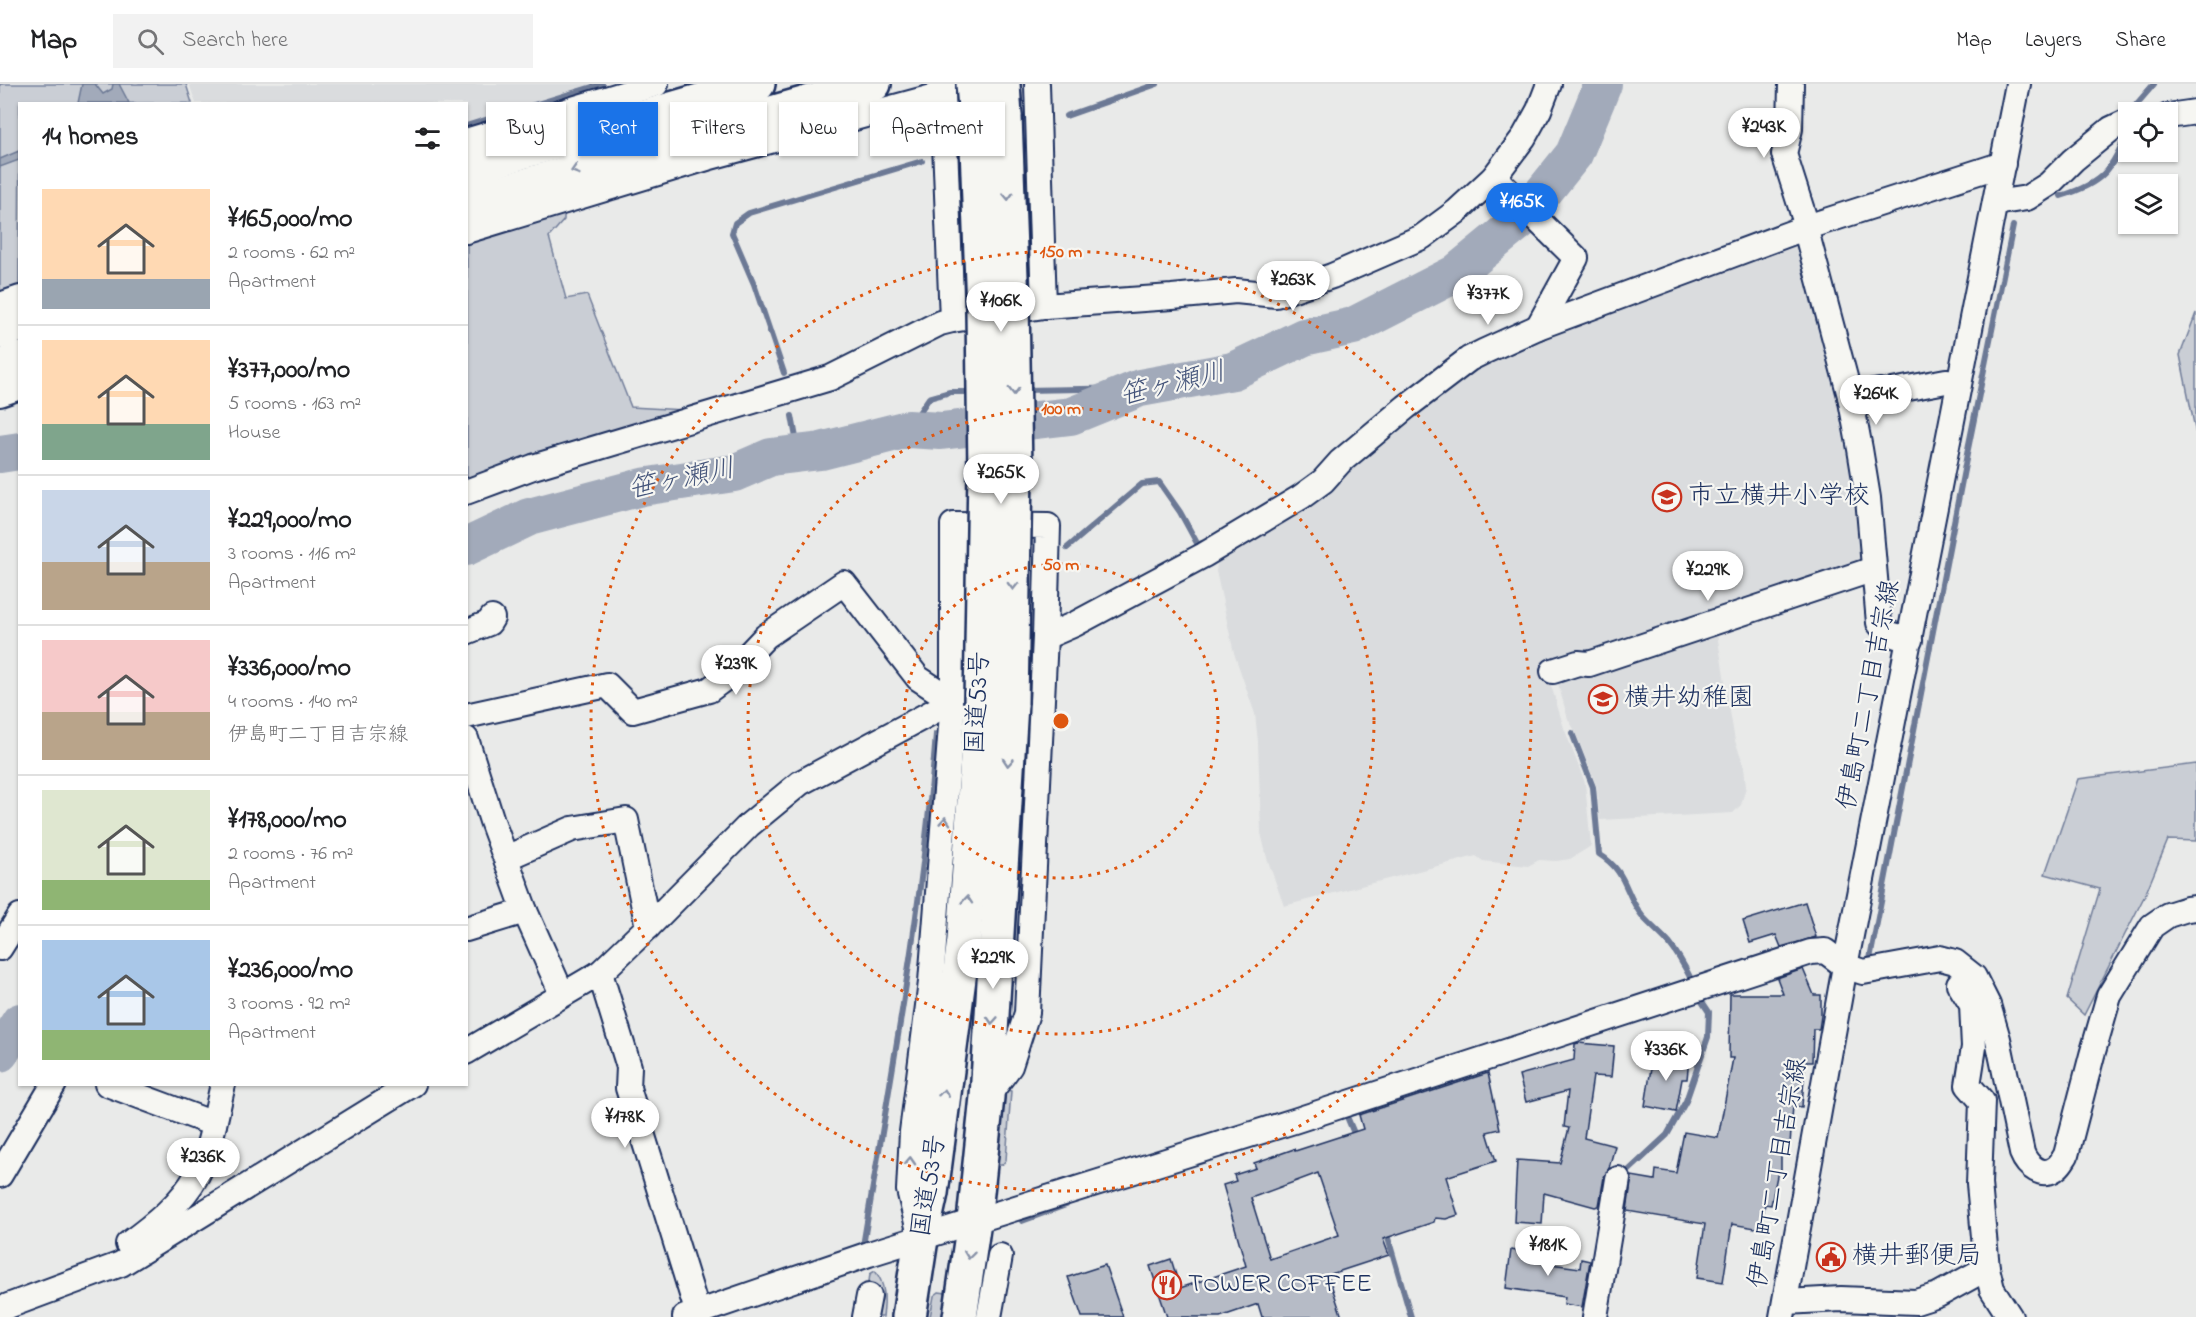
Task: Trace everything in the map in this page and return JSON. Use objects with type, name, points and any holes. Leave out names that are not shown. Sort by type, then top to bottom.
[{"type":"highway","points":[[468,169],[758,84]]},
{"type":"highway","points":[[468,202],[874,84]]},
{"type":"highway","name":"国道53号","points":[[996,102],[1003,84]]},
{"type":"highway","name":"国道53号","points":[[953,87],[971,102]]},
{"type":"highway","name":"国道53号","points":[[909,1317],[921,1239],[931,1193],[964,940],[982,702],[1015,470],[1012,304],[994,156]]},
{"type":"highway","points":[[0,332],[18,326]]},
{"type":"highway","points":[[0,366],[18,360]]},
{"type":"highway","name":"国道53号","points":[[969,1314],[974,1221],[987,1096],[997,949],[982,702]]},
{"type":"street","points":[[468,140],[656,84]]},
{"type":"street","points":[[1037,84],[1044,306]]},
{"type":"street","points":[[468,491],[533,467],[830,378],[940,323],[952,320],[1044,306],[1236,291],[1276,295],[1332,276],[1422,237],[1499,182],[1539,110],[1549,84]]},
{"type":"street","points":[[1791,84],[1790,129],[1784,154],[1807,227],[1828,318],[1832,325],[1850,396],[1868,498],[1879,623],[1887,633],[1910,640]]},
{"type":"street","name":"伊島町二丁目吉宗線","points":[[1784,1310],[1845,966],[2018,84]]},
{"type":"street","points":[[468,230],[953,87],[945,157],[952,320]]},
{"type":"street","points":[[2178,115],[2196,112]]},
{"type":"street","points":[[1995,203],[2027,198],[2049,184],[2073,160],[2111,129],[2118,126]]},
{"type":"street","points":[[945,157],[1039,142]]},
{"type":"street","points":[[1045,637],[1075,624],[1194,560],[1301,497],[1323,481],[1340,462],[1406,407],[1469,360],[1538,327],[1807,227],[2003,164]]},
{"type":"street","points":[[1499,182],[1576,258],[1538,327]]},
{"type":"street","points":[[0,305],[18,299]]},
{"type":"street","points":[[1850,396],[1946,381],[1959,382]]},
{"type":"street","points":[[0,394],[18,388]]},
{"type":"street","points":[[982,702],[953,525],[1048,526],[1027,1013],[1010,1066],[987,1096]]},
{"type":"street","points":[[1553,671],[1578,663],[1589,664],[1874,569]]},
{"type":"street","points":[[468,716],[608,685],[633,711],[709,690],[729,676],[766,636],[843,583],[918,678],[982,702]]},
{"type":"street","points":[[468,631],[489,623],[492,618]]},
{"type":"street","points":[[468,1051],[600,973],[749,825],[801,783],[982,702]]},
{"type":"street","points":[[468,745],[492,821],[525,911],[562,994]]},
{"type":"street","points":[[506,858],[572,830],[626,820],[648,927]]},
{"type":"street","points":[[600,973],[629,1067],[628,1088],[694,1316],[869,1254],[1283,1124],[1811,952],[1825,951],[1845,966],[1863,972],[1940,958],[1955,962],[1974,977],[1988,1005],[1998,1039],[2022,1153],[2026,1163],[2034,1170],[2046,1172],[2057,1168],[2066,1155],[2109,996],[2152,926],[2168,915],[2196,908]]},
{"type":"street","points":[[468,927],[525,911]]},
{"type":"street","points":[[0,948],[18,919]]},
{"type":"street","points":[[997,949],[1027,1013]]},
{"type":"street","points":[[1955,962],[1955,978],[1972,1005],[1974,1047],[1968,1085],[1982,1101],[1979,1184],[1987,1268],[1992,1289],[2010,1317]]},
{"type":"street","points":[[0,1175],[53,1086]]},
{"type":"street","points":[[112,1086],[214,1124]]},
{"type":"street","points":[[104,1269],[114,1255],[179,1202],[198,1174],[214,1124],[223,1086]]},
{"type":"street","points":[[0,1309],[121,1264],[411,1086]]},
{"type":"street","points":[[1595,1317],[1618,1179]]},
{"type":"street","points":[[969,1314],[1000,1256]]},
{"type":"street","points":[[1784,1310],[1841,1299],[1916,1302],[1938,1294],[1987,1268]]},
{"type":"shaded area","points":[[0,84],[186,84],[192,102],[18,102],[18,285],[0,292]]},
{"type":"shaded area","points":[[189,84],[630,84],[566,104],[566,102],[486,102],[486,129],[468,135],[468,102],[196,102]]},
{"type":"shaded area","points":[[564,211],[564,220],[549,237],[566,299],[587,295],[631,407],[702,411],[468,487],[468,243]]},
{"type":"shaded area","points":[[1802,237],[1855,447],[1868,561],[1586,657],[1575,654],[1544,662],[1564,728],[1585,783],[1591,846],[1570,859],[1539,860],[1528,866],[1483,861],[1476,856],[1284,906],[1261,833],[1255,714],[1234,653],[1216,571],[1218,559],[1305,503],[1315,502],[1343,478],[1345,466],[1474,364]]},
{"type":"shaded area","points":[[2196,313],[2196,434],[2180,355]]},
{"type":"shaded area","points":[[1716,628],[1735,741],[1744,765],[1746,787],[1741,805],[1733,813],[1600,820],[1597,787],[1568,719],[1557,680]]},
{"type":"shaded area","points":[[2196,764],[2196,841],[2168,840],[2145,895],[2084,1015],[2067,999],[2100,889],[2045,874],[2078,779]]},
{"type":"shaded area","points":[[1016,863],[1030,863],[1022,985],[1011,957]]},
{"type":"shaded area","points":[[1004,1089],[1011,1091],[1006,1160],[1002,1165],[997,1165],[995,1159]]},
{"type":"shaded area","points":[[875,1271],[883,1287],[883,1317],[875,1317],[868,1289],[870,1274]]},
{"type":"shaded area","points":[[939,1292],[946,1293],[948,1298],[945,1317],[930,1317],[934,1296]]},
{"type":"water","points":[[82,84],[95,84],[103,94],[112,89],[113,84],[119,84],[128,102],[78,102]]},
{"type":"water","points":[[18,151],[18,160],[0,167],[0,159]]},
{"type":"building","points":[[1805,902],[1816,937],[1781,947],[1776,935],[1750,943],[1743,921]]},
{"type":"building","points":[[1803,969],[1814,995],[1821,995],[1821,1016],[1819,1029],[1813,1029],[1812,1062],[1805,1062],[1802,1107],[1793,1106],[1790,1144],[1781,1143],[1781,1171],[1778,1171],[1771,1205],[1765,1204],[1761,1229],[1732,1224],[1723,1282],[1697,1278],[1705,1224],[1627,1211],[1632,1176],[1655,1180],[1656,1170],[1676,1173],[1684,1132],[1718,1138],[1733,1058],[1729,1058],[1730,994],[1783,994],[1777,978]]},
{"type":"building","points":[[1575,1044],[1614,1046],[1611,1077],[1593,1076],[1584,1138],[1615,1146],[1604,1177],[1599,1206],[1595,1207],[1544,1193],[1542,1224],[1514,1222],[1517,1160],[1560,1163],[1569,1128],[1564,1127],[1568,1091],[1526,1102],[1519,1075],[1574,1060]]},
{"type":"building","points":[[1653,1056],[1689,1059],[1687,1079],[1682,1079],[1676,1112],[1645,1106]]},
{"type":"building","points":[[1488,1073],[1500,1129],[1487,1132],[1496,1161],[1446,1177],[1458,1215],[1446,1219],[1435,1218],[1434,1222],[1383,1239],[1389,1255],[1328,1275],[1342,1317],[1262,1317],[1258,1304],[1220,1317],[1167,1317],[1150,1266],[1171,1259],[1180,1288],[1246,1266],[1223,1185],[1236,1181],[1234,1175],[1256,1168],[1254,1163],[1363,1129],[1359,1115]],"holes":[[[1318,1173],[1339,1235],[1270,1259],[1251,1198]]]},
{"type":"building","points":[[1511,1250],[1545,1256],[1544,1263],[1580,1268],[1581,1259],[1590,1261],[1582,1307],[1564,1304],[1565,1297],[1506,1288]]},
{"type":"building","points":[[1105,1265],[1123,1317],[1082,1317],[1068,1277]]},
{"type":"waterway","points":[[468,125],[602,84]]},
{"type":"waterway","points":[[1066,116],[1157,84]]},
{"type":"waterway","name":"笹ヶ瀬川","points":[[468,546],[529,517],[642,487],[734,473],[771,457],[821,451],[908,429],[941,431],[1071,416],[1140,388],[1233,371],[1304,337],[1353,326],[1455,274],[1522,219],[1574,154],[1603,84]]},
{"type":"waterway","points":[[2138,102],[2154,84]]},
{"type":"waterway","points":[[2061,196],[2097,180],[2111,165],[2118,152]]},
{"type":"waterway","points":[[784,373],[754,284],[732,233],[735,223],[749,213],[922,161]]},
{"type":"waterway","points":[[1870,959],[2013,226]]},
{"type":"waterway","points":[[1023,390],[1140,388]]},
{"type":"waterway","points":[[908,429],[929,398],[950,392],[974,392]]},
{"type":"waterway","points":[[792,416],[799,454]]},
{"type":"waterway","points":[[0,454],[18,451]]},
{"type":"waterway","points":[[1067,548],[1142,484],[1159,482],[1180,512],[1198,545],[1202,543]]},
{"type":"waterway","points":[[1572,733],[1593,787],[1599,854],[1616,868],[1643,917],[1672,947],[1691,979]]},
{"type":"waterway","points":[[863,1246],[915,927],[936,734]]},
{"type":"waterway","points":[[1625,1174],[1667,1135],[1686,1101],[1708,1037],[1709,1012],[1699,997]]},
{"type":"waterway","name":"笹ヶ瀬川","points":[[0,1053],[18,1025]]},
{"type":"waterway","points":[[1348,1119],[1356,1138]]},
{"type":"waterway","points":[[1022,1221],[1066,1205]]},
{"type":"waterway","points":[[1386,1231],[1411,1317]]},
{"type":"place","name":"市立横井小学校","points":[[1667,497]]},
{"type":"place","name":"横井幼稚園","points":[[1603,699]]},
{"type":"place","name":"横井郵便局","points":[[1831,1257]]},
{"type":"place","name":"TOWER COFFEE","points":[[1167,1285]]}]
